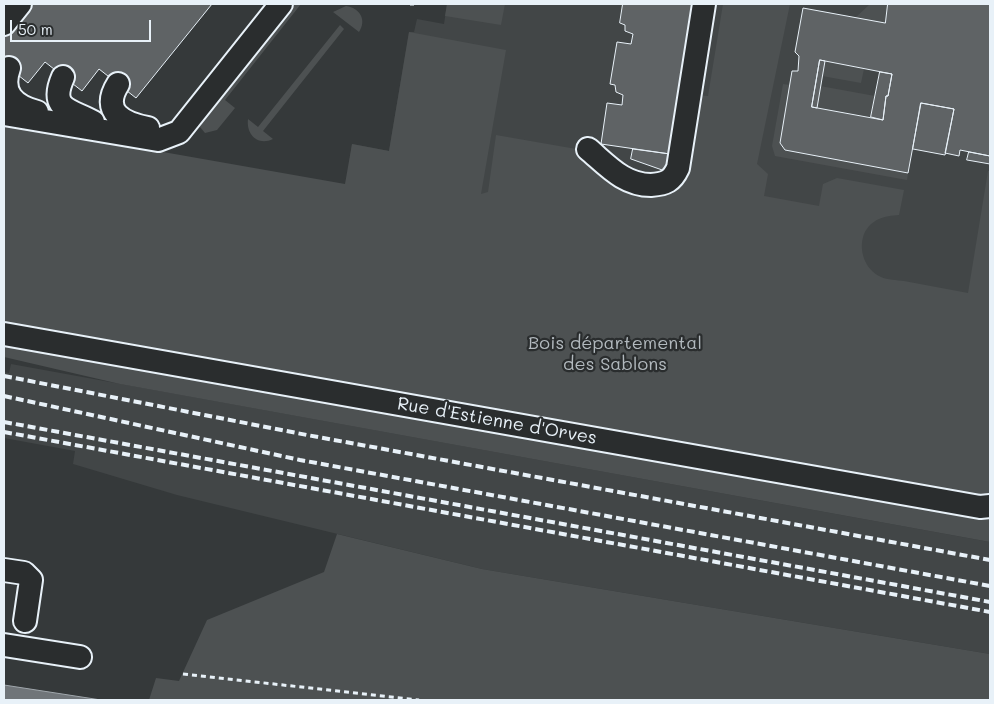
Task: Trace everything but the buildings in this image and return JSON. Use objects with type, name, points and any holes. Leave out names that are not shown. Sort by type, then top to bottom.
[{"type":"street","points":[[4,24],[20,4]]},
{"type":"street","points":[[4,114],[158,140],[179,132],[281,4]]},
{"type":"street","points":[[588,149],[617,174],[639,185],[666,183],[673,178],[678,168],[704,4]]},
{"type":"street","points":[[9,68],[4,81],[5,90],[9,98],[17,105],[44,114],[55,122]]},
{"type":"street","points":[[63,77],[59,87],[59,96],[62,104],[75,115],[90,120],[109,132]]},
{"type":"street","points":[[118,84],[112,101],[114,111],[122,120],[133,125],[179,132]]},
{"type":"street","name":"Rue d'Estienne d'Orves","points":[[4,334],[980,507],[990,506]]},
{"type":"street","points":[[4,570],[24,573],[31,580],[25,621]]},
{"type":"street","points":[[4,645],[80,657]]},
{"type":"path","points":[[184,674],[419,700]]},
{"type":"shaded area","points":[[447,4],[990,4],[990,304],[346,184],[352,144],[389,151],[409,32],[414,32],[417,19],[444,24]]},
{"type":"shaded area","points":[[11,364],[990,542],[990,654],[482,569],[177,495],[73,464],[75,451],[4,438],[4,372],[9,373]]},
{"type":"shaded area","points":[[4,685],[101,700],[4,700]]},
{"type":"green space","points":[[293,4],[301,4],[225,100],[235,108],[217,130],[205,133],[200,127],[203,116]]},
{"type":"green space","points":[[447,4],[505,4],[501,25],[445,16]]},
{"type":"green space","name":"Bois départemental des Sablons","points":[[723,4],[790,4],[757,164],[768,174],[764,196],[819,206],[823,184],[837,178],[904,190],[899,215],[878,219],[870,225],[864,234],[862,246],[864,259],[875,274],[886,279],[968,293],[988,171],[990,171],[990,542],[120,384],[4,357],[4,124],[345,184],[352,144],[389,151],[409,32],[506,50],[481,194],[488,192],[496,135],[582,150],[645,192],[672,194],[682,179],[695,95],[708,96]]},
{"type":"green space","points":[[870,4],[888,4],[885,23],[855,18]]},
{"type":"green space","points":[[346,6],[355,9],[361,15],[362,23],[359,32],[333,12]]},
{"type":"green space","points":[[340,25],[344,29],[263,131],[273,139],[262,141],[254,138],[249,130],[248,119],[258,127]]},
{"type":"green space","points":[[825,61],[864,69],[861,83],[822,76]]},
{"type":"green space","points":[[783,84],[790,85],[780,143],[785,150],[908,173],[907,180],[775,156],[772,146]]},
{"type":"green space","points":[[820,86],[875,96],[871,117],[817,108]]},
{"type":"green space","points":[[337,534],[482,569],[990,654],[990,700],[149,700],[156,678],[179,681],[207,620],[324,572]]},
{"type":"railway","points":[[4,376],[307,435],[990,560]]},
{"type":"railway","points":[[4,396],[300,460],[990,586]]},
{"type":"railway","points":[[4,422],[990,602]]},
{"type":"railway","points":[[4,432],[990,612]]}]
